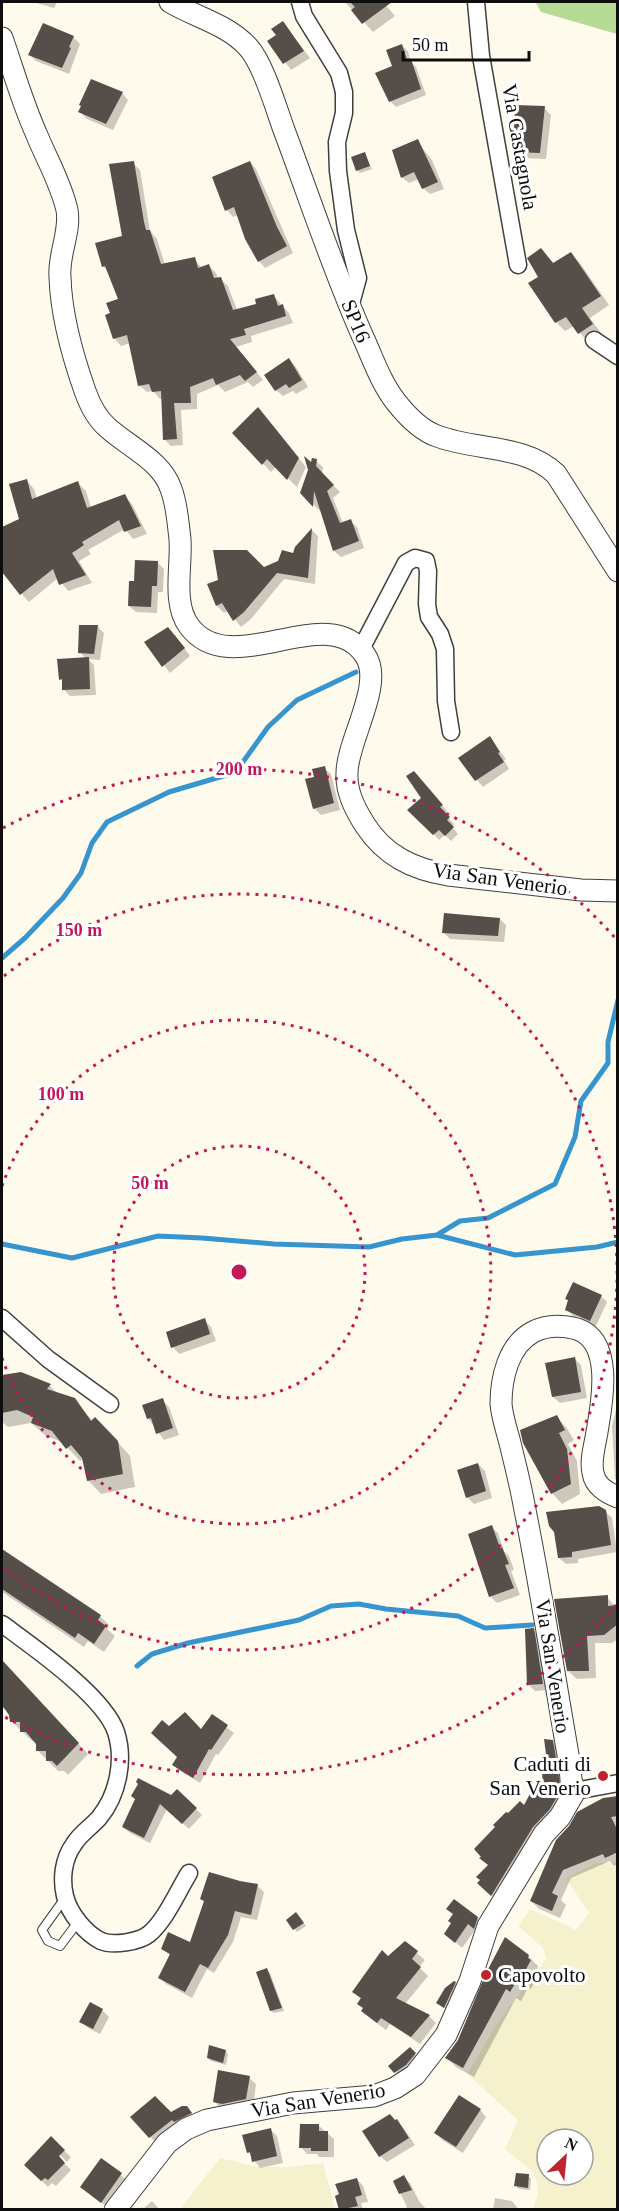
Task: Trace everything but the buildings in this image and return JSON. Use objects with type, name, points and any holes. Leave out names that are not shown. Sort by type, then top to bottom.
[{"type":"street","name":"SP16","points":[[170,2],[233,34],[248,48],[257,61],[350,307],[393,399],[417,425],[436,436],[498,448],[531,457],[546,465],[556,474],[618,571]]},
{"type":"street","points":[[300,2],[304,16],[339,72],[344,92],[344,113],[338,142],[338,171],[346,230],[358,278],[350,307]]},
{"type":"street","name":"Via Castagnola","points":[[476,2],[481,56],[518,265]]},
{"type":"street","points":[[2,38],[67,212],[60,277],[78,368],[92,410],[106,427],[156,466],[170,484],[180,539],[180,597],[184,616],[189,626],[206,640],[225,646],[240,647],[325,634],[339,636],[361,650],[406,563],[415,558],[426,561],[428,611],[445,649],[446,701],[451,732]]},
{"type":"street","points":[[594,340],[618,356]]},
{"type":"street","name":"Via San Venerio","points":[[361,650],[371,667],[370,681],[346,772],[348,789],[356,809],[380,845],[409,864],[438,874],[581,890],[618,891]]},
{"type":"street","points":[[2,1318],[48,1359],[110,1404]]},
{"type":"street","name":"Via San Venerio","points":[[115,2210],[167,2143],[186,2129],[207,2120],[293,2103],[374,2096],[395,2088],[415,2075],[446,2035],[470,1981],[488,1926],[544,1834],[560,1817],[575,1791],[571,1780],[538,1575],[520,1484],[501,1407],[504,1374],[512,1354],[524,1338],[542,1328],[558,1326],[582,1331],[591,1337],[597,1349],[603,1368],[603,1389],[592,1472],[602,1488],[618,1497]]},
{"type":"street","points":[[2,1624],[44,1655],[104,1710],[116,1732],[120,1759],[116,1787],[101,1816],[74,1844],[63,1869],[65,1898],[78,1922],[102,1941],[129,1943],[149,1935],[189,1873]]},
{"type":"street","points":[[575,1791],[618,1783]]},
{"type":"lane","points":[[65,1898],[42,1930],[48,1941],[60,1946],[78,1922]]},
{"type":"shaded area","points":[[617,1862],[617,2209],[533,2209],[537,2187],[595,2187],[595,2127],[535,2127],[535,2178],[532,2171],[505,2149],[518,2120],[467,2074],[500,2019],[546,1959],[543,1948],[518,1926],[530,1909],[576,1930],[589,1913],[566,1878],[596,1863]]},
{"type":"shaded area","points":[[220,2158],[258,2167],[288,2167],[323,2163],[335,2209],[180,2209]]},
{"type":"green space","points":[[617,2],[617,34],[541,12],[536,3]]},
{"type":"waterway","points":[[2,958],[25,938],[63,898],[81,873],[92,843],[107,822],[169,792],[230,774],[240,766],[268,727],[297,700],[356,672]]},
{"type":"waterway","points":[[437,1235],[460,1221],[488,1218],[555,1184],[575,1137],[581,1101],[608,1063],[608,1042],[618,1000]]},
{"type":"waterway","points":[[2,1244],[72,1258],[158,1236],[274,1244],[369,1247],[402,1239],[437,1235],[515,1255],[597,1247],[618,1242]]},
{"type":"waterway","points":[[137,1666],[152,1654],[188,1643],[299,1620],[331,1606],[359,1604],[458,1616],[485,1628],[532,1625]]},
{"type":"place","name":"Caduti di San Venerio","points":[[603,1776]]},
{"type":"place","name":"Capovolto","points":[[486,1975]]}]
